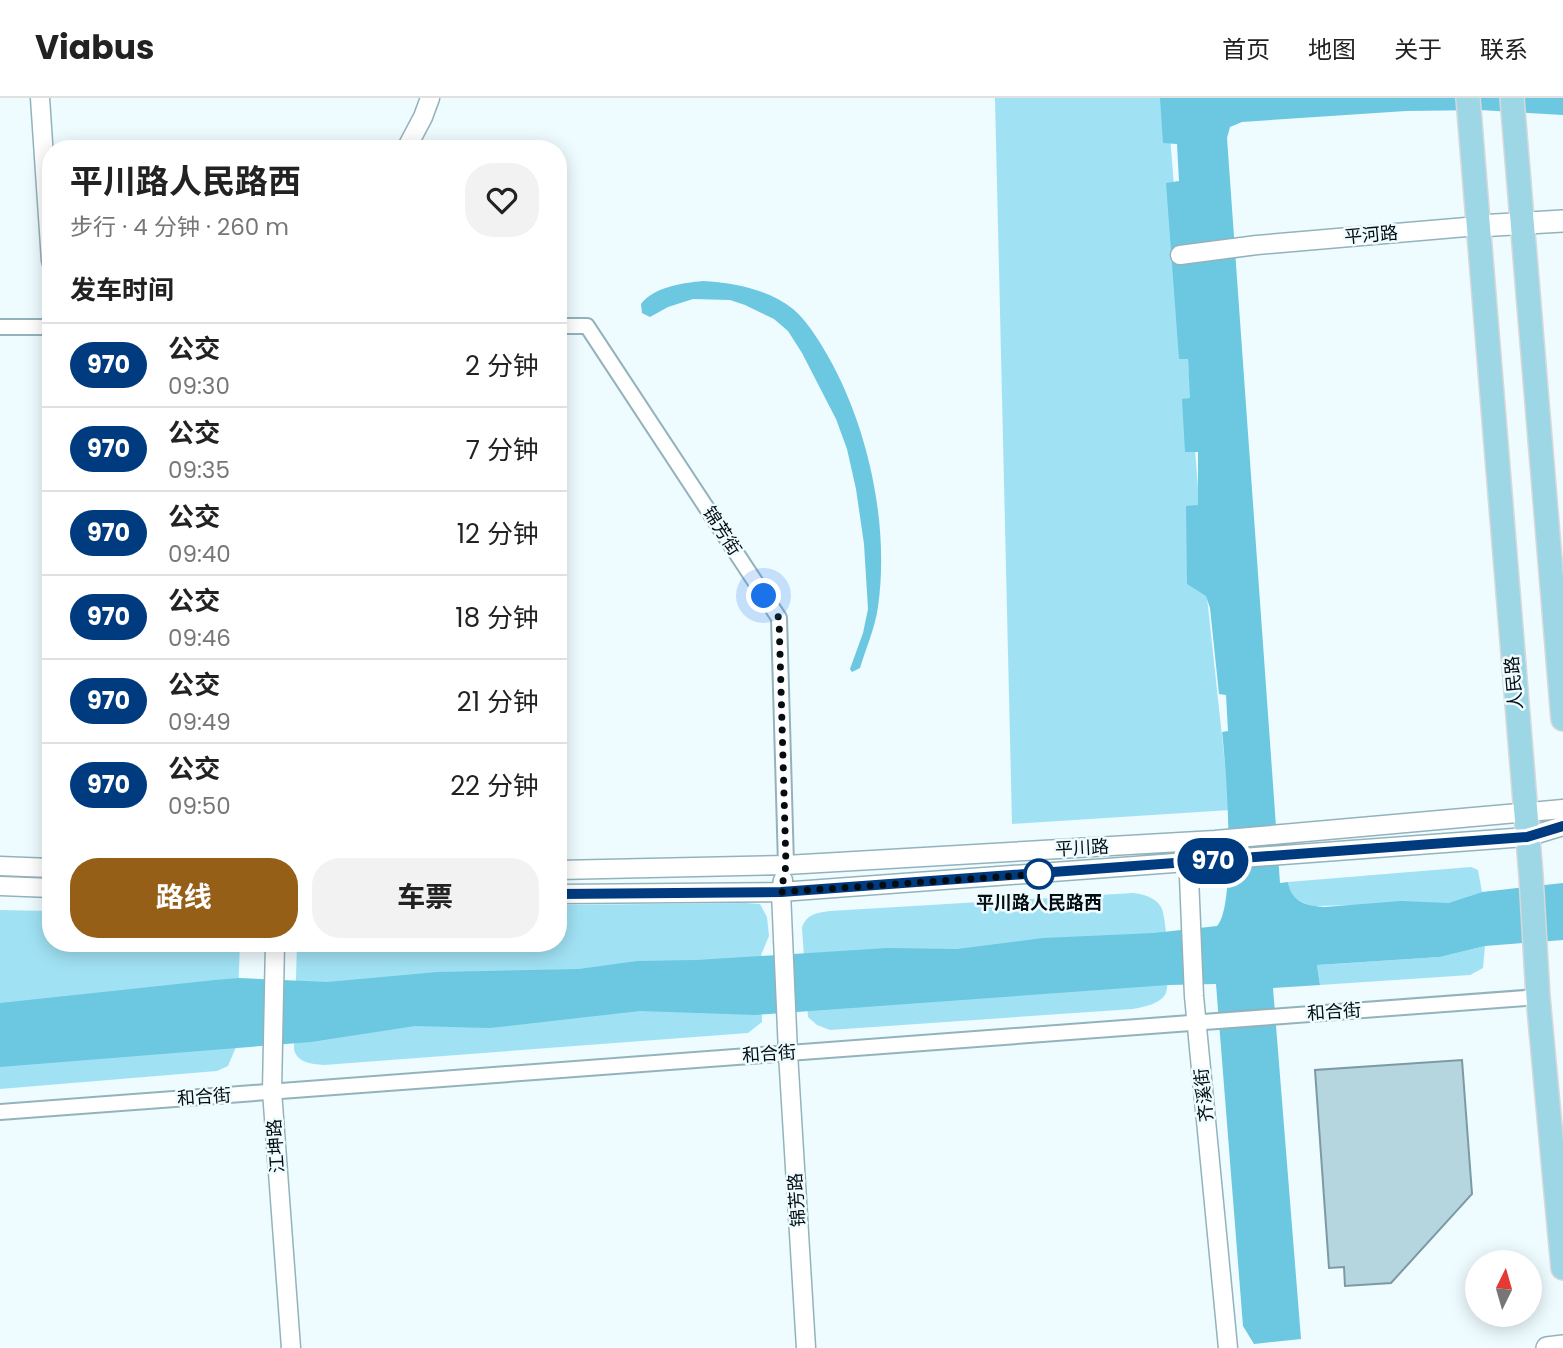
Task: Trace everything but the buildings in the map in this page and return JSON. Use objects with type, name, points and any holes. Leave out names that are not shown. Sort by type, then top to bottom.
[{"type":"main road","name":"人民路","points":[[1468,107],[1531,876],[1538,997],[1563,1268]]},
{"type":"main road","points":[[1513,107],[1563,719]]},
{"type":"main road","name":"平河路","points":[[1478,226],[1563,221]]},
{"type":"main road","points":[[1547,1348],[1563,1346]]},
{"type":"street","points":[[40,98],[43,140]]},
{"type":"street","points":[[411,140],[430,98]]},
{"type":"street","name":"平河路","points":[[1180,256],[1257,244],[1478,226]]},
{"type":"street","name":"锦芳街","points":[[567,326],[587,326],[779,618],[786,865],[781,892],[788,1053]]},
{"type":"street","points":[[0,327],[42,327]]},
{"type":"street","name":"平川路","points":[[567,870],[786,865],[1215,840],[1563,809]]},
{"type":"street","name":"平川路","points":[[567,894],[781,892],[1527,837],[1563,826]]},
{"type":"street","name":"齐溪街","points":[[1188,841],[1194,996],[1204,1021],[1228,1348]]},
{"type":"street","points":[[0,866],[42,868]]},
{"type":"street","points":[[0,886],[42,888]]},
{"type":"street","name":"江坤路","points":[[275,952],[272,1091],[291,1348]]},
{"type":"street","name":"和合街","points":[[0,1112],[1538,997]]},
{"type":"street","name":"锦芳路","points":[[788,1053],[806,1348]]},
{"type":"shaded area","points":[[995,98],[1167,98],[1206,588],[1230,810],[1012,824]]},
{"type":"shaded area","points":[[1160,98],[1563,98],[1563,115],[1480,110],[1406,111],[1242,122],[1230,127],[1227,138],[1280,883],[1288,882],[1293,894],[1301,902],[1325,907],[1401,901],[1448,903],[1482,892],[1563,883],[1563,940],[1485,946],[1440,957],[1317,965],[1320,985],[1273,988],[1301,1339],[1254,1344],[1243,1326],[1216,984],[1168,985],[755,1015],[640,1011],[490,1028],[415,1026],[311,1042],[0,1067],[0,1003],[239,978],[327,982],[437,972],[579,969],[637,961],[697,960],[887,948],[957,949],[1043,938],[1154,933],[1217,926],[1223,913],[1227,891],[1229,834],[1222,732],[1228,731],[1226,695],[1219,694],[1210,608],[1206,596],[1187,584],[1186,506],[1198,505],[1198,452],[1185,452],[1182,399],[1190,398],[1188,359],[1179,359],[1166,183],[1179,181],[1177,144],[1163,143]]},
{"type":"shaded area","points":[[703,281],[750,288],[773,296],[793,309],[822,346],[851,406],[863,438],[871,472],[881,541],[881,574],[873,630],[860,668],[852,672],[850,669],[863,633],[868,609],[864,544],[856,489],[847,449],[836,419],[802,353],[788,331],[774,319],[730,300],[693,299],[668,307],[650,317],[642,313],[641,304],[653,294],[678,285]]},
{"type":"shaded area","points":[[1471,867],[1478,870],[1482,892],[1448,903],[1314,906],[1296,898],[1288,882]]},
{"type":"shaded area","points":[[1133,893],[1156,901],[1161,907],[1165,923],[1168,977],[1166,993],[1151,1004],[1133,1009],[830,1030],[817,1025],[808,1017],[802,928],[806,920],[813,915],[830,911]]},
{"type":"shaded area","points":[[760,904],[767,917],[769,936],[761,955],[762,1022],[748,1033],[324,1065],[302,1060],[296,1054],[297,952],[567,952],[567,905]]},
{"type":"shaded area","points":[[0,910],[42,911],[42,952],[240,952],[236,1047],[228,1066],[217,1071],[0,1089]]},
{"type":"shaded area","points":[[1485,946],[1483,968],[1470,975],[1320,985],[1317,965],[1440,957]]},
{"type":"bus line","name":"970","points":[[567,894],[781,892],[1527,837],[1563,826]]},
{"type":"place","name":"平川路人民路西","points":[[1039,874]]},
{"type":"route","points":[[764,596],[779,618],[786,865],[781,892],[1039,874]]}]
